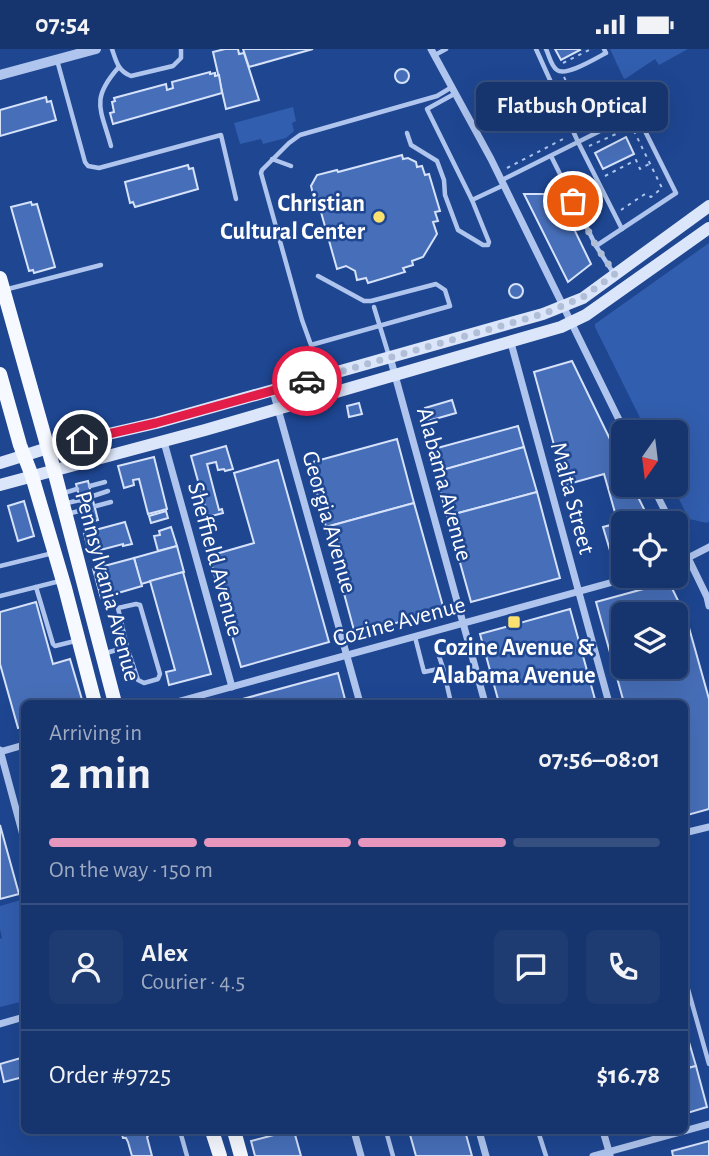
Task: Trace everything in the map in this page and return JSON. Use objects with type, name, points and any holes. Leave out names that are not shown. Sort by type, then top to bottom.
[{"type":"main road","points":[[0,463],[48,448],[156,423],[273,391],[543,314],[583,297],[709,206]]},
{"type":"main road","points":[[0,485],[164,442],[547,332],[586,315],[709,228]]},
{"type":"main road","name":"Pennsylvania Avenue","points":[[2,284],[114,700]]},
{"type":"main road","name":"Pennsylvania Avenue","points":[[0,374],[63,580],[94,700]]},
{"type":"main road","points":[[213,1134],[220,1156]]},
{"type":"main road","points":[[239,1134],[241,1156]]},
{"type":"street","points":[[0,75],[96,49]]},
{"type":"street","points":[[433,52],[503,182],[619,420]]},
{"type":"street","name":"Malta Street","points":[[511,343],[608,700]]},
{"type":"street","name":"Alabama Avenue","points":[[390,357],[484,700]]},
{"type":"street","name":"Georgia Avenue","points":[[273,391],[359,700]]},
{"type":"street","name":"Sheffield Avenue","points":[[164,442],[232,687]]},
{"type":"street","points":[[709,547],[688,558],[709,605]]},
{"type":"street","name":"Cozine Avenue","points":[[184,700],[611,583]]},
{"type":"street","points":[[21,746],[0,752],[21,828]]},
{"type":"street","points":[[688,833],[709,827]]},
{"type":"street","points":[[0,1024],[21,1018]]},
{"type":"street","points":[[688,1130],[709,1124]]},
{"type":"street","points":[[355,1134],[361,1156]]},
{"type":"street","points":[[480,1134],[486,1156]]},
{"type":"street","points":[[604,1134],[609,1154]]},
{"type":"street","points":[[593,1156],[609,1154],[676,1134]]},
{"type":"lane","points":[[112,49],[118,68],[131,76],[173,66],[181,58],[181,49]]},
{"type":"lane","points":[[433,52],[446,49]]},
{"type":"lane","points":[[536,49],[578,142],[622,229]]},
{"type":"lane","points":[[546,49],[557,71],[563,72],[580,67],[606,53],[604,49]]},
{"type":"lane","points":[[57,60],[85,162],[89,166],[99,168],[221,135],[236,199]]},
{"type":"lane","points":[[111,146],[99,101],[102,89],[118,68]]},
{"type":"lane","points":[[318,276],[364,301],[436,284],[445,290],[450,304],[448,307],[311,345],[261,173],[272,159],[300,135],[454,90]]},
{"type":"lane","points":[[407,133],[411,145],[436,161],[444,180],[444,195],[458,230],[483,245],[488,244],[472,200],[427,109],[454,90]]},
{"type":"lane","points":[[472,200],[636,113],[676,193],[596,246]]},
{"type":"lane","points":[[551,156],[596,246],[615,274]]},
{"type":"lane","points":[[272,159],[292,166]]},
{"type":"lane","points":[[2,284],[101,265]]},
{"type":"lane","points":[[374,307],[390,357]]},
{"type":"lane","points":[[90,486],[105,482]]},
{"type":"lane","points":[[63,504],[77,489]]},
{"type":"lane","points":[[93,496],[108,491]]},
{"type":"lane","points":[[63,504],[80,500]]},
{"type":"lane","points":[[96,506],[111,502]]},
{"type":"lane","points":[[63,504],[83,510]]},
{"type":"lane","points":[[0,566],[54,553]]},
{"type":"lane","points":[[0,596],[63,580]]},
{"type":"lane","points":[[36,587],[53,644],[55,646],[78,640]]},
{"type":"lane","points":[[140,605],[160,674],[158,679],[144,683],[138,680],[127,647],[118,608],[140,605]]},
{"type":"lane","points":[[415,637],[424,673],[443,668]]},
{"type":"lane","points":[[102,654],[127,647]]},
{"type":"lane","points":[[439,656],[450,700]]},
{"type":"lane","points":[[688,989],[709,1064]]},
{"type":"lane","points":[[181,1134],[187,1156]]},
{"type":"lane","points":[[387,1134],[394,1156]]},
{"type":"lane","points":[[539,1134],[546,1156]]},
{"type":"path","points":[[589,126],[560,65],[591,49]]},
{"type":"path","points":[[507,168],[596,123]]},
{"type":"path","points":[[585,138],[589,146],[632,127],[662,188],[651,197],[645,194],[621,210],[624,217]]},
{"type":"path","points":[[604,176],[636,160],[640,169],[650,164]]},
{"type":"shaded area","points":[[610,49],[688,49],[659,65],[655,59],[625,79]]},
{"type":"shaded area","points":[[293,107],[296,121],[292,123],[294,131],[286,138],[263,144],[261,139],[240,144],[234,123]]},
{"type":"shaded area","points":[[709,243],[707,523],[689,519],[688,511],[685,511],[678,497],[688,497],[688,420],[641,420],[595,324]]},
{"type":"shaded area","points":[[21,900],[21,1002],[0,1007],[2,938],[0,906]]},
{"type":"building","points":[[238,49],[239,54],[244,53],[259,100],[226,109],[213,52]]},
{"type":"building","points":[[243,49],[313,49],[249,67]]},
{"type":"building","points":[[555,49],[579,49],[580,50],[561,60]]},
{"type":"building","points":[[402,69],[407,71],[407,81],[402,83],[397,81],[395,76],[397,71]]},
{"type":"building","points":[[215,73],[215,76],[219,75],[222,93],[113,124],[110,113],[114,112],[114,98],[166,84],[167,90],[173,88],[172,82]]},
{"type":"building","points":[[46,97],[47,102],[51,101],[56,120],[0,136],[0,110]]},
{"type":"building","points":[[626,137],[634,154],[603,169],[595,153]]},
{"type":"building","name":"Christian Cultural Center","points":[[402,155],[403,159],[416,162],[417,167],[422,166],[425,175],[429,174],[440,211],[435,212],[438,221],[433,222],[437,234],[423,257],[412,261],[413,265],[403,268],[405,272],[368,283],[366,278],[357,280],[355,271],[346,266],[337,269],[311,186],[317,175]]},
{"type":"building","points":[[188,165],[189,169],[193,168],[198,189],[135,207],[133,202],[130,203],[125,182]]},
{"type":"building","points":[[524,194],[557,194],[591,264],[568,282]]},
{"type":"building","points":[[31,202],[32,205],[37,204],[55,267],[34,273],[33,270],[29,271],[11,207]]},
{"type":"building","points":[[516,284],[521,286],[521,296],[516,298],[511,296],[509,291],[511,286]]},
{"type":"building","points":[[572,361],[611,441],[611,497],[638,497],[645,511],[615,511],[604,474],[565,485],[534,372]]},
{"type":"building","points":[[452,400],[456,413],[428,421],[425,408]]},
{"type":"building","points":[[359,403],[362,414],[349,417],[347,406]]},
{"type":"building","points":[[518,426],[524,447],[436,472],[430,450]]},
{"type":"building","points":[[397,439],[414,503],[326,527],[309,463]]},
{"type":"building","points":[[226,446],[233,469],[218,470],[216,462],[207,464],[219,510],[222,509],[223,513],[208,517],[191,456]]},
{"type":"building","points":[[524,447],[537,492],[447,516],[435,472]]},
{"type":"building","points":[[154,457],[167,509],[148,514],[139,479],[133,480],[134,485],[124,488],[118,466]]},
{"type":"building","points":[[278,460],[329,642],[241,667],[209,556],[254,543],[234,473]]},
{"type":"building","points":[[88,481],[98,520],[86,523],[76,484]]},
{"type":"building","points":[[537,492],[560,578],[471,602],[447,516]]},
{"type":"building","points":[[24,501],[34,536],[18,541],[8,506]]},
{"type":"building","points":[[414,503],[444,610],[355,634],[326,527]]},
{"type":"building","points":[[166,511],[168,518],[151,523],[149,516]]},
{"type":"building","points":[[125,522],[132,544],[89,553],[84,533]]},
{"type":"building","points":[[611,525],[611,554],[603,527]]},
{"type":"building","points":[[171,527],[177,546],[158,551],[154,536]]},
{"type":"building","points":[[177,546],[184,572],[141,584],[134,558]]},
{"type":"building","points":[[134,558],[142,586],[101,598],[93,569]]},
{"type":"building","points":[[183,572],[211,674],[169,685],[166,672],[175,670],[150,581]]},
{"type":"building","points":[[647,588],[672,588],[679,602],[611,602],[611,656],[596,602]]},
{"type":"building","points":[[36,602],[53,664],[70,659],[82,700],[21,700],[21,727],[18,728],[0,664],[0,612]]},
{"type":"building","points":[[570,609],[595,700],[498,700],[480,634]]},
{"type":"building","points":[[688,624],[709,699],[709,809],[688,815],[688,700],[623,700],[617,679],[688,679]]},
{"type":"building","points":[[338,673],[345,700],[239,700]]},
{"type":"building","points":[[0,825],[19,894],[0,899]]},
{"type":"building","points":[[688,1039],[696,1066],[688,1068]]},
{"type":"building","points":[[21,1058],[21,1078],[4,1082],[0,1064]]},
{"type":"building","points":[[696,1066],[707,1107],[688,1113],[688,1068]]},
{"type":"building","points":[[122,1134],[148,1134],[152,1156],[132,1156],[126,1138]]},
{"type":"building","points":[[278,1134],[295,1134],[301,1156],[255,1156],[251,1141]]},
{"type":"building","points":[[410,1134],[466,1134],[472,1156],[416,1156]]},
{"type":"building","points":[[709,1141],[709,1156],[673,1156],[672,1151]]},
{"type":"way so far","points":[[307,381],[543,314],[583,297],[615,274],[596,246],[573,201]]},
{"type":"place","name":"Flatbush Optical","points":[[573,201]]},
{"type":"place","name":"Christian Cultural Center","points":[[379,217]]},
{"type":"place","name":"Cozine Avenue & Alabama Avenue","points":[[514,622]]},
{"type":"route","points":[[82,440],[156,423],[307,381]]}]
